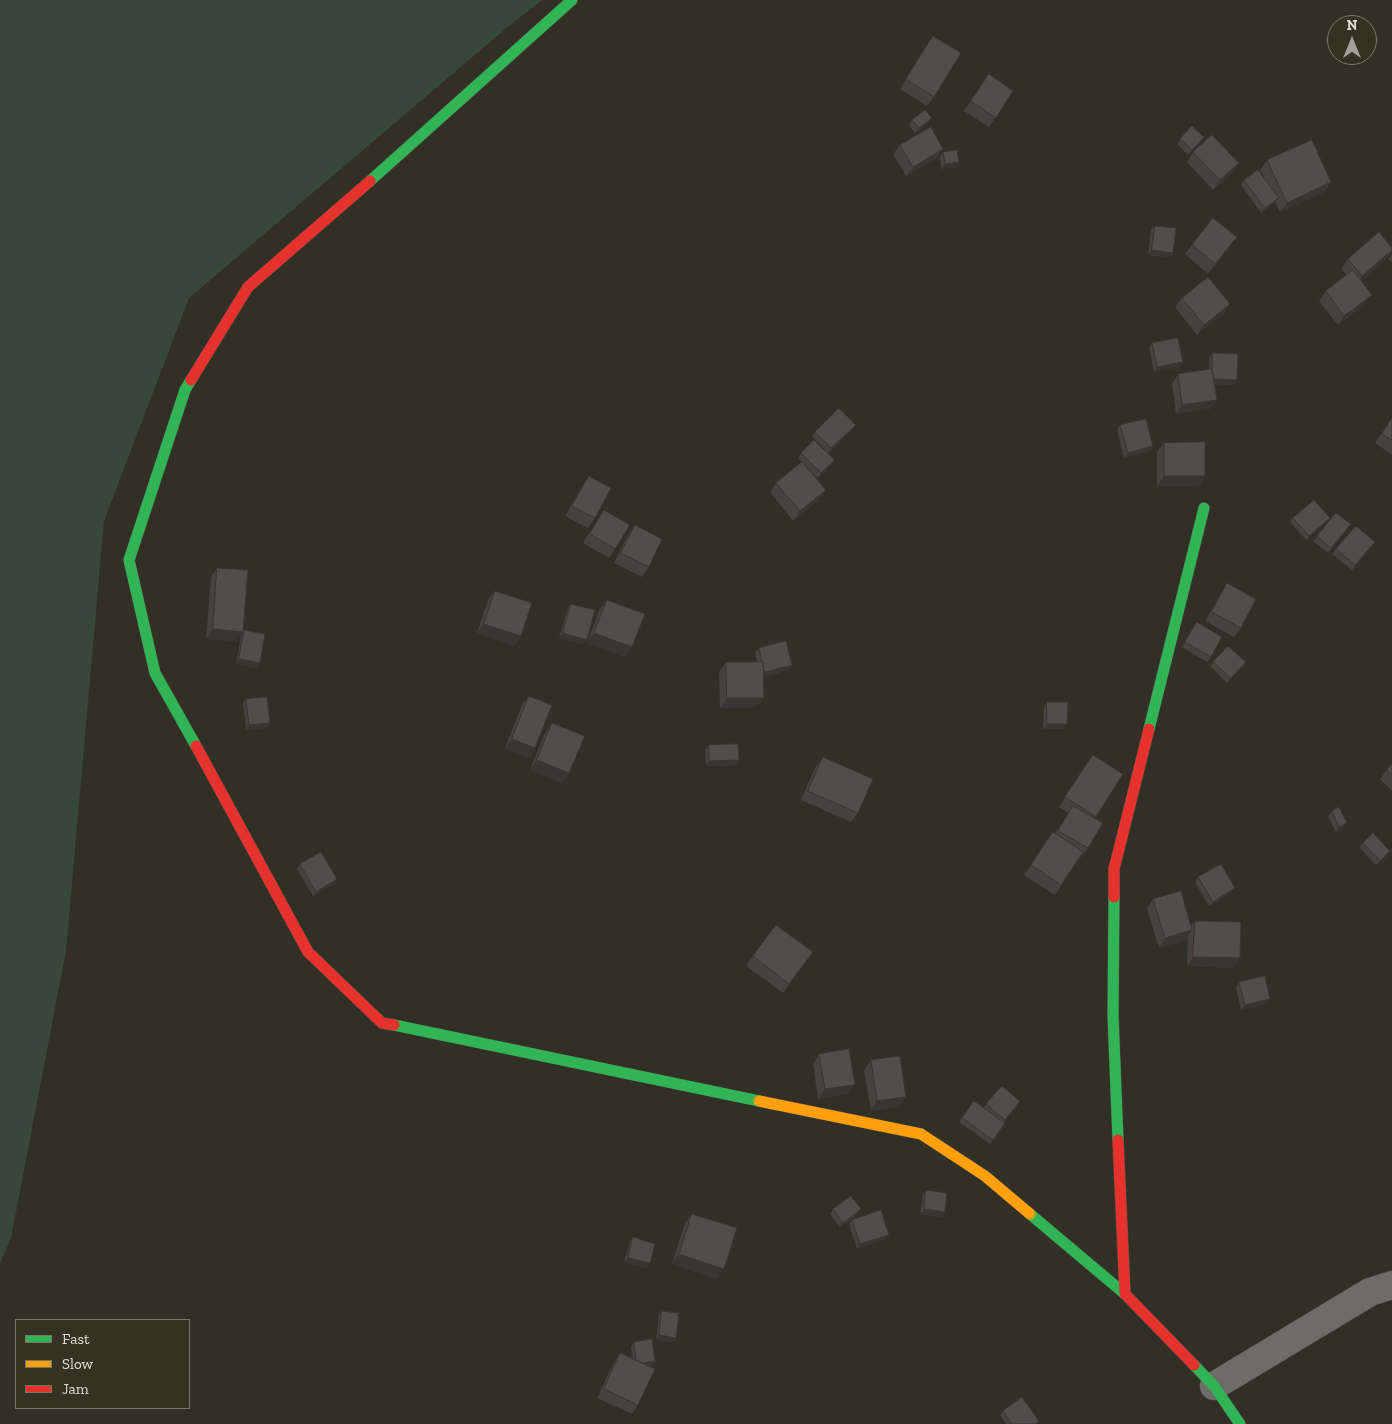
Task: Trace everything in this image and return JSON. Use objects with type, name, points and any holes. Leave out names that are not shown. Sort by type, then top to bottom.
[{"type":"street","points":[[572,0],[413,144],[248,287],[243,294],[185,390],[129,560],[155,673],[308,952],[382,1023],[921,1134],[985,1176],[1125,1294],[1214,1386],[1240,1424]]},
{"type":"street","points":[[1125,1294],[1113,1016],[1114,868],[1204,508]]},
{"type":"street","points":[[1214,1386],[1370,1292],[1392,1285]]},
{"type":"green space","points":[[0,0],[542,0],[189,298],[104,521],[66,951],[11,1238],[0,1264]]},
{"type":"building","points":[[933,36],[961,53],[934,97],[906,79]]},
{"type":"building","points":[[989,74],[1013,91],[996,118],[971,101]]},
{"type":"building","points":[[925,110],[932,118],[919,128],[912,120]]},
{"type":"building","points":[[1192,126],[1204,137],[1192,150],[1180,139]]},
{"type":"building","points":[[931,127],[943,149],[913,167],[900,145]]},
{"type":"building","points":[[1212,135],[1239,163],[1220,180],[1193,152]]},
{"type":"building","points":[[1312,140],[1331,182],[1287,203],[1267,160]]},
{"type":"building","points":[[957,150],[959,162],[945,164],[943,152]]},
{"type":"building","points":[[1258,170],[1279,198],[1265,208],[1244,180]]},
{"type":"building","points":[[1213,218],[1237,237],[1215,264],[1192,245]]},
{"type":"building","points":[[1155,226],[1176,228],[1173,253],[1152,250]]},
{"type":"building","points":[[1379,232],[1392,250],[1362,276],[1348,259]]},
{"type":"building","points":[[1353,270],[1372,295],[1344,316],[1326,291]]},
{"type":"building","points":[[1208,277],[1230,304],[1204,325],[1182,298]]},
{"type":"building","points":[[1178,338],[1183,362],[1157,367],[1152,343]]},
{"type":"building","points":[[1213,353],[1238,354],[1237,380],[1214,379],[1212,371]]},
{"type":"building","points":[[1212,369],[1217,400],[1182,405],[1178,374]]},
{"type":"building","points":[[839,408],[856,425],[831,448],[815,432]]},
{"type":"building","points":[[1392,418],[1392,440],[1382,434]]},
{"type":"building","points":[[1146,419],[1153,446],[1128,453],[1120,425]]},
{"type":"building","points":[[814,440],[835,460],[821,473],[801,453]]},
{"type":"building","points":[[1205,442],[1205,476],[1164,476],[1164,443]]},
{"type":"building","points":[[802,462],[826,490],[800,511],[776,483]]},
{"type":"building","points":[[589,476],[611,488],[595,518],[572,506]]},
{"type":"building","points":[[1314,500],[1330,518],[1309,536],[1293,518]]},
{"type":"building","points":[[604,510],[630,525],[615,549],[590,534]]},
{"type":"building","points":[[1336,513],[1351,524],[1331,548],[1317,536]]},
{"type":"building","points":[[635,525],[662,539],[649,567],[621,553]]},
{"type":"building","points":[[1356,526],[1375,542],[1355,565],[1336,549]]},
{"type":"building","points":[[217,568],[248,570],[243,632],[213,629]]},
{"type":"building","points":[[1227,583],[1256,599],[1241,628],[1212,612]]},
{"type":"building","points":[[495,591],[532,603],[521,636],[484,624]]},
{"type":"building","points":[[607,600],[645,614],[632,647],[594,633]]},
{"type":"building","points":[[571,604],[595,610],[587,640],[563,633]]},
{"type":"building","points":[[1197,622],[1222,637],[1211,657],[1185,642]]},
{"type":"building","points":[[244,630],[265,634],[260,663],[239,659]]},
{"type":"building","points":[[786,641],[792,665],[765,672],[759,648]]},
{"type":"building","points":[[1228,646],[1246,662],[1231,678],[1213,662]]},
{"type":"building","points":[[726,662],[763,662],[764,698],[727,698]]},
{"type":"building","points":[[529,696],[552,705],[535,748],[512,739]]},
{"type":"building","points":[[267,697],[270,723],[249,725],[246,699]]},
{"type":"building","points":[[1047,702],[1068,702],[1067,724],[1047,724]]},
{"type":"building","points":[[552,723],[585,736],[569,773],[537,760]]},
{"type":"building","points":[[738,744],[739,760],[709,761],[709,745]]},
{"type":"building","points":[[1093,755],[1123,774],[1096,817],[1065,797]]},
{"type":"building","points":[[823,757],[873,779],[858,813],[808,791]]},
{"type":"building","points":[[1392,764],[1392,775],[1387,770]]},
{"type":"building","points":[[1073,806],[1103,823],[1088,848],[1058,831]]},
{"type":"building","points":[[1339,807],[1347,823],[1339,827],[1332,811]]},
{"type":"building","points":[[1053,832],[1083,852],[1061,885],[1031,865]]},
{"type":"building","points":[[1373,833],[1390,851],[1380,861],[1363,843]]},
{"type":"building","points":[[321,852],[337,879],[316,892],[300,864]]},
{"type":"building","points":[[1221,864],[1235,888],[1213,902],[1198,877]]},
{"type":"building","points":[[1181,891],[1192,930],[1165,938],[1153,899]]},
{"type":"building","points":[[1195,921],[1241,922],[1240,958],[1193,957]]},
{"type":"building","points":[[776,925],[813,952],[789,984],[753,956]]},
{"type":"building","points":[[1265,976],[1270,999],[1245,1005],[1239,982]]},
{"type":"building","points":[[849,1049],[855,1085],[825,1089],[819,1054]]},
{"type":"building","points":[[900,1056],[906,1097],[877,1101],[871,1060]]},
{"type":"building","points":[[1002,1086],[1020,1101],[1005,1120],[986,1104]]},
{"type":"building","points":[[974,1101],[1005,1123],[993,1140],[962,1118]]},
{"type":"building","points":[[926,1190],[947,1193],[945,1212],[924,1209]]},
{"type":"building","points":[[851,1196],[861,1209],[843,1223],[833,1209]]},
{"type":"building","points":[[881,1210],[889,1235],[860,1244],[852,1220]]},
{"type":"building","points":[[692,1214],[737,1228],[724,1269],[679,1254]]},
{"type":"building","points":[[633,1237],[655,1244],[650,1263],[628,1258]]},
{"type":"building","points":[[662,1311],[679,1313],[676,1338],[659,1335]]},
{"type":"building","points":[[652,1339],[655,1361],[642,1363],[636,1360],[634,1342]]},
{"type":"building","points":[[620,1353],[655,1369],[638,1405],[604,1389]]},
{"type":"building","points":[[1022,1397],[1039,1421],[1035,1424],[1012,1424],[1003,1411]]},
{"type":"traffic: fast","points":[[370,181],[572,0]]},
{"type":"traffic: fast","points":[[191,380],[185,390],[129,560],[155,673],[196,746]]},
{"type":"traffic: fast","points":[[1149,729],[1204,508]]},
{"type":"traffic: fast","points":[[1114,897],[1113,1016],[1118,1140]]},
{"type":"traffic: fast","points":[[394,1025],[759,1101]]},
{"type":"traffic: fast","points":[[1030,1214],[1125,1294]]},
{"type":"traffic: fast","points":[[1194,1365],[1214,1386],[1240,1424]]},
{"type":"traffic: slow","points":[[759,1101],[921,1134],[985,1176],[1030,1214]]},
{"type":"traffic: jam","points":[[191,380],[248,287],[370,181]]},
{"type":"traffic: jam","points":[[1114,897],[1114,869],[1149,729]]},
{"type":"traffic: jam","points":[[196,746],[308,952],[382,1023],[394,1025]]},
{"type":"traffic: jam","points":[[1118,1140],[1125,1294],[1194,1365]]}]
